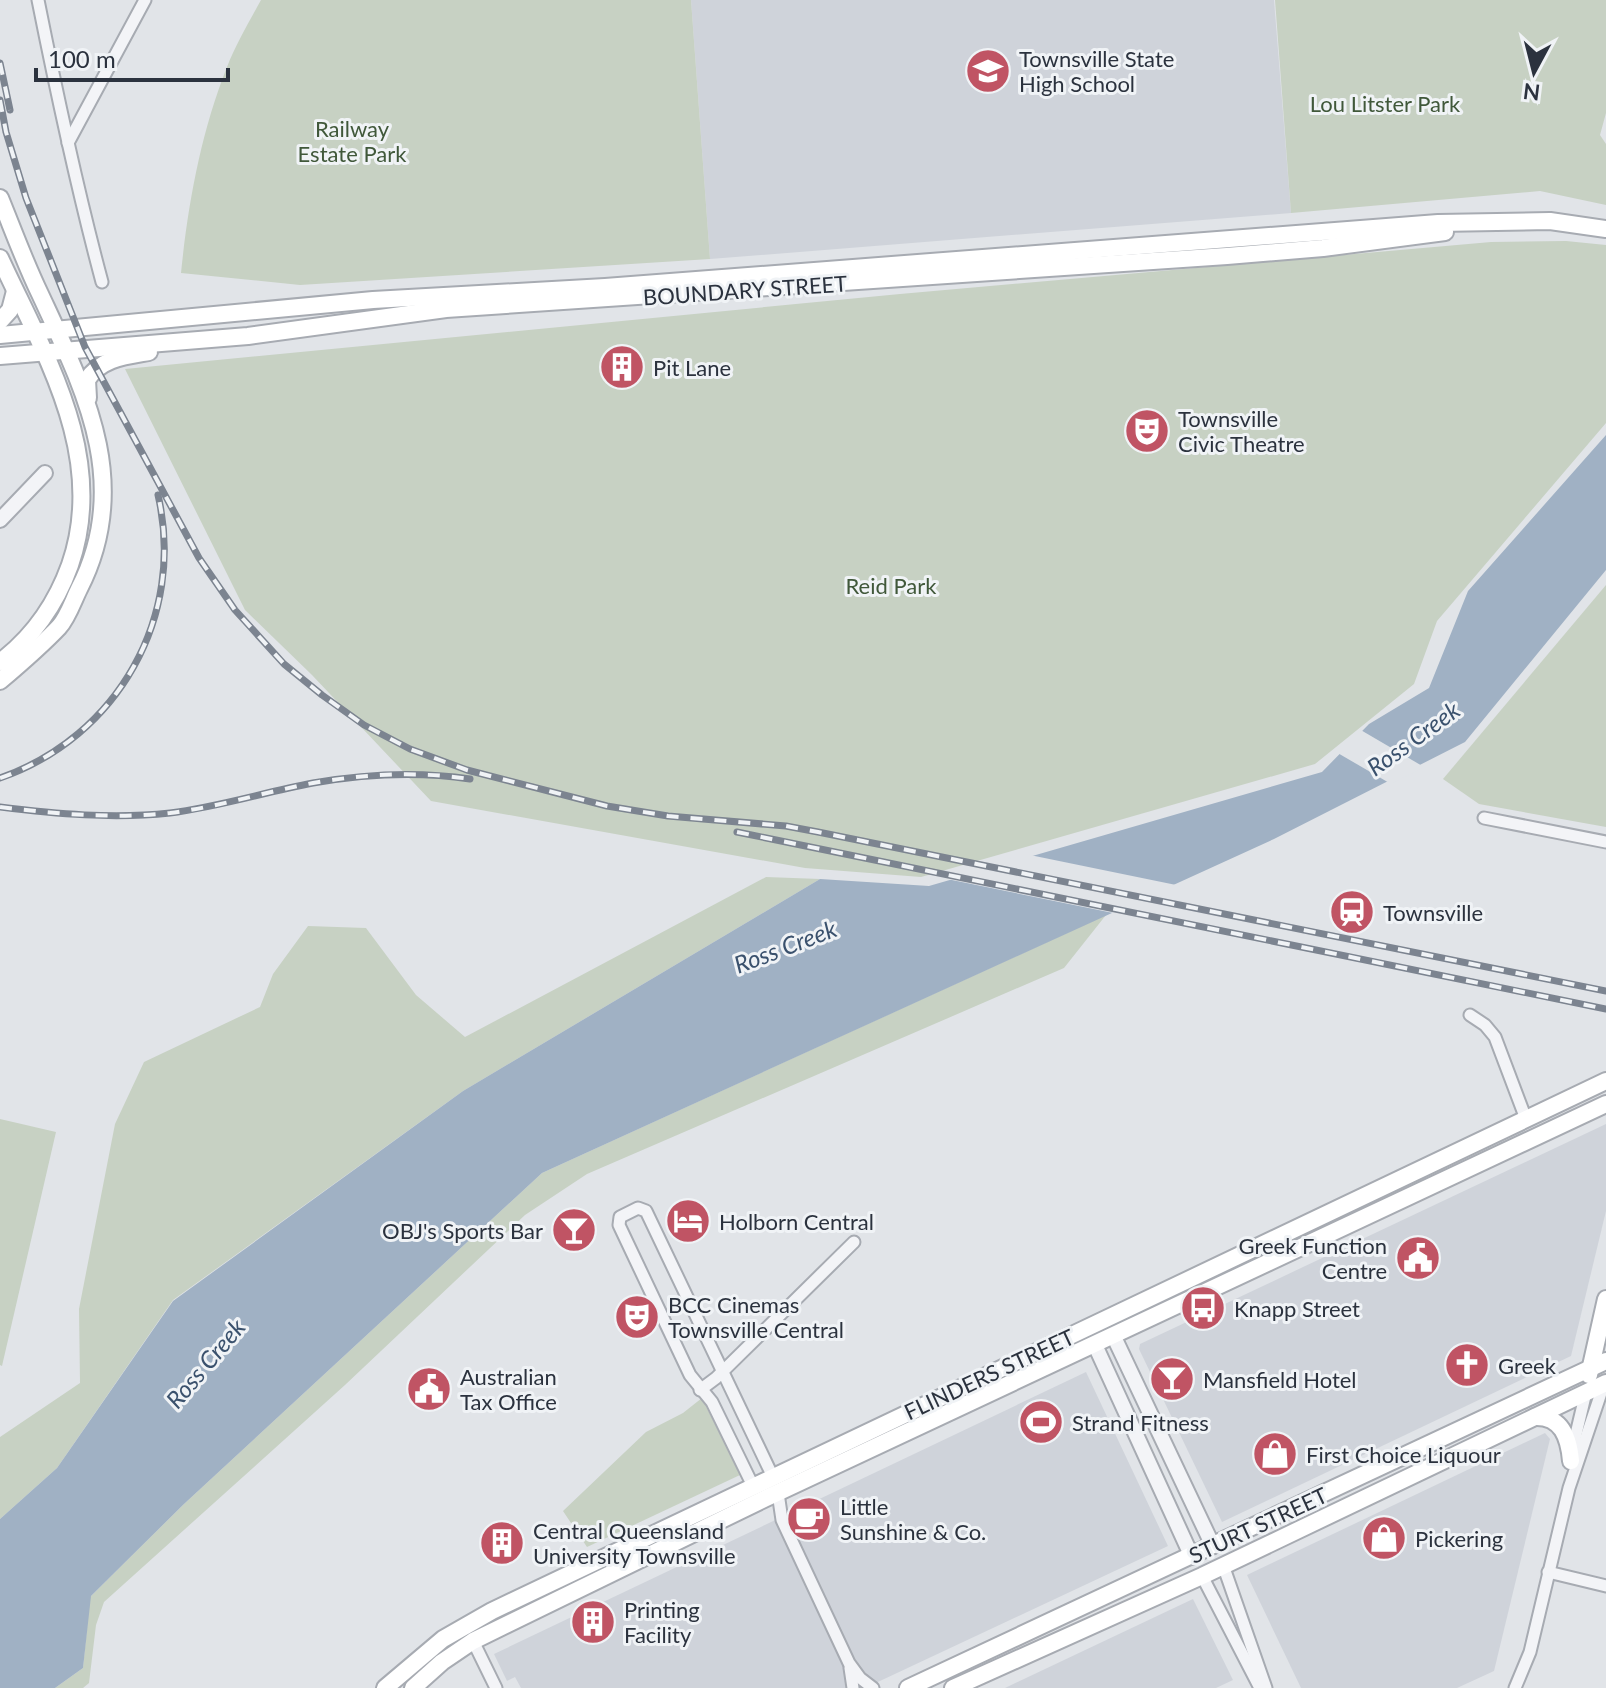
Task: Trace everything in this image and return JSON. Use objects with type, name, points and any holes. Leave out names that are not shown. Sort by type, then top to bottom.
[{"type":"main road","points":[[0,198],[90,409],[101,454],[103,492],[101,530],[94,557],[61,625],[0,681]]},
{"type":"main road","name":"BOUNDARY STREET","points":[[0,335],[373,300],[605,287],[1331,230],[1550,221],[1606,229]]},
{"type":"main road","name":"BOUNDARY STREET","points":[[0,356],[229,337],[446,309],[1323,248],[1439,233],[1489,222]]},
{"type":"main road","points":[[0,258],[61,393],[78,445],[82,486],[79,539],[64,581],[45,618],[0,662]]},
{"type":"main road","points":[[0,321],[10,310],[15,291]]},
{"type":"main road","points":[[90,409],[87,380],[106,362],[229,337]]},
{"type":"main road","name":"FLINDERS STREET","points":[[413,1688],[442,1662],[473,1641],[767,1489],[1086,1328],[1606,1082]]},
{"type":"main road","name":"FLINDERS STREET","points":[[391,1683],[431,1648],[464,1626],[588,1563],[767,1489],[1114,1337],[1606,1104]]},
{"type":"main road","points":[[1586,1392],[1602,1374],[1606,1299]]},
{"type":"main road","points":[[1106,1319],[1114,1337]]},
{"type":"main road","points":[[1086,1328],[1095,1345]]},
{"type":"main road","name":"STURT STREET","points":[[908,1688],[1213,1546],[1602,1374]]},
{"type":"main road","name":"STURT STREET","points":[[953,1688],[1202,1576],[1586,1392]]},
{"type":"main road","points":[[1535,1417],[1550,1418],[1559,1424],[1568,1441],[1571,1461]]},
{"type":"main road","points":[[1213,1546],[1223,1565]]},
{"type":"main road","points":[[1192,1557],[1202,1576]]},
{"type":"main road","points":[[391,1683],[455,1639],[473,1641]]},
{"type":"main road","points":[[963,1663],[970,1681]]},
{"type":"street","points":[[38,0],[71,168],[102,282]]},
{"type":"street","points":[[68,143],[145,0]]},
{"type":"street","points":[[0,520],[45,473]]},
{"type":"street","points":[[1484,818],[1606,842]]},
{"type":"street","points":[[1470,1015],[1485,1025],[1495,1037],[1526,1119]]},
{"type":"street","points":[[767,1489],[712,1402],[690,1375],[619,1225],[620,1217],[640,1208],[646,1211],[723,1370],[767,1489],[849,1663],[860,1678],[873,1688]]},
{"type":"street","points":[[700,1390],[854,1242]]},
{"type":"street","points":[[1114,1337],[1213,1546]]},
{"type":"street","points":[[1095,1345],[1192,1557]]},
{"type":"street","points":[[1515,1688],[1530,1652],[1569,1488],[1602,1374]]},
{"type":"street","points":[[1569,1488],[1571,1461],[1586,1392]]},
{"type":"street","points":[[1173,1518],[1196,1508]]},
{"type":"street","points":[[1223,1565],[1266,1688]]},
{"type":"street","points":[[1548,1572],[1606,1586]]},
{"type":"street","points":[[1202,1576],[1260,1688]]},
{"type":"street","points":[[1222,1615],[1239,1606]]},
{"type":"street","points":[[473,1641],[496,1688]]},
{"type":"street","points":[[849,1663],[853,1688]]},
{"type":"shaded area","name":"Townsville State High School","points":[[691,0],[1274,0],[1291,213],[710,259]]},
{"type":"shaded area","points":[[1606,1124],[1606,1211],[1571,1356],[1222,1522],[1139,1349],[1140,1344]]},
{"type":"shaded area","points":[[1086,1372],[1168,1546],[865,1688],[521,1688],[515,1677],[507,1681],[494,1654]]},
{"type":"shaded area","points":[[1545,1433],[1550,1439],[1494,1671],[1457,1688],[1301,1688],[1247,1575]]},
{"type":"shaded area","points":[[1193,1599],[1233,1680],[1216,1688],[1005,1688]]},
{"type":"green space","name":"Railway Estate Park","points":[[261,0],[691,0],[710,259],[300,285],[181,273],[187,221],[210,117],[231,58]]},
{"type":"green space","name":"Lou Litster Park","points":[[1275,0],[1606,0],[1606,113],[1600,135],[1606,144],[1606,205],[1540,191],[1291,213]]},
{"type":"green space","name":"Reid Park","points":[[1566,241],[1606,245],[1606,423],[1437,621],[1414,684],[1315,764],[921,877],[805,868],[431,801],[312,675],[245,610],[125,369],[900,294],[1491,242]]},
{"type":"green space","points":[[1606,585],[1606,827],[1479,804],[1443,779]]},
{"type":"green space","points":[[766,877],[820,879],[463,1091],[173,1300],[57,1468],[0,1519],[0,1437],[80,1383],[79,1309],[115,1124],[144,1062],[260,1007],[273,974],[308,926],[366,928],[416,995],[465,1037]]},
{"type":"green space","points":[[1106,915],[1064,968],[587,1174],[525,1215],[345,1385],[104,1602],[96,1625],[89,1683],[83,1688],[55,1688],[83,1668],[90,1597],[184,1504],[542,1173]]},
{"type":"green space","points":[[0,1119],[56,1132],[2,1366],[0,1365]]},
{"type":"green space","points":[[702,1398],[740,1475],[587,1547],[563,1511],[646,1432],[683,1413]]},
{"type":"water","name":"Ross Creek","points":[[1606,435],[1606,570],[1465,742],[1274,839],[542,1173],[184,1504],[91,1596],[83,1668],[55,1688],[0,1688],[0,1519],[57,1468],[173,1301],[463,1091],[820,879],[929,886],[1322,772],[1369,724],[1429,688],[1468,591]]},
{"type":"pier","points":[[1359,729],[1424,767],[1391,784],[1336,752]]},
{"type":"pier","points":[[1025,854],[1181,886],[1118,914],[942,878]]},
{"type":"railway","points":[[0,63],[10,110]]},
{"type":"railway","points":[[0,100],[6,132],[26,198],[85,347],[199,558],[235,610],[284,664],[364,725],[410,749],[467,770],[607,806],[668,816],[786,826],[1606,991]]},
{"type":"railway","points":[[0,778],[42,759],[78,734],[109,702],[134,666],[151,627],[162,584],[164,540],[158,495]]},
{"type":"railway","points":[[0,807],[85,815],[149,815],[352,777],[410,774],[470,779]]},
{"type":"railway","points":[[737,832],[1606,1009]]},
{"type":"place","name":"Townsville State High School","points":[[988,71]]},
{"type":"place","name":"Pit Lane","points":[[622,367]]},
{"type":"place","name":"Townsville Civic Theatre","points":[[1147,431]]},
{"type":"place","name":"Townsville","points":[[1352,912]]},
{"type":"place","name":"Holborn Central","points":[[688,1221]]},
{"type":"place","name":"OBJ's Sports Bar","points":[[574,1230]]},
{"type":"place","name":"Greek Function Centre","points":[[1418,1258]]},
{"type":"place","name":"Knapp Street","points":[[1203,1308]]},
{"type":"place","name":"BCC Cinemas Townsville Central","points":[[637,1317]]},
{"type":"place","name":"Greek","points":[[1467,1365]]},
{"type":"place","name":"Mansfield Hotel","points":[[1172,1379]]},
{"type":"place","name":"Australian Tax Office","points":[[429,1389]]},
{"type":"place","name":"Strand Fitness","points":[[1041,1422]]},
{"type":"place","name":"First Choice Liquour","points":[[1275,1454]]},
{"type":"place","name":"Little Sunshine & Co.","points":[[809,1519]]},
{"type":"place","name":"Pickering","points":[[1384,1538]]},
{"type":"place","name":"Central Queensland University Townsville","points":[[502,1543]]},
{"type":"place","name":"Printing Facility","points":[[593,1622]]}]
